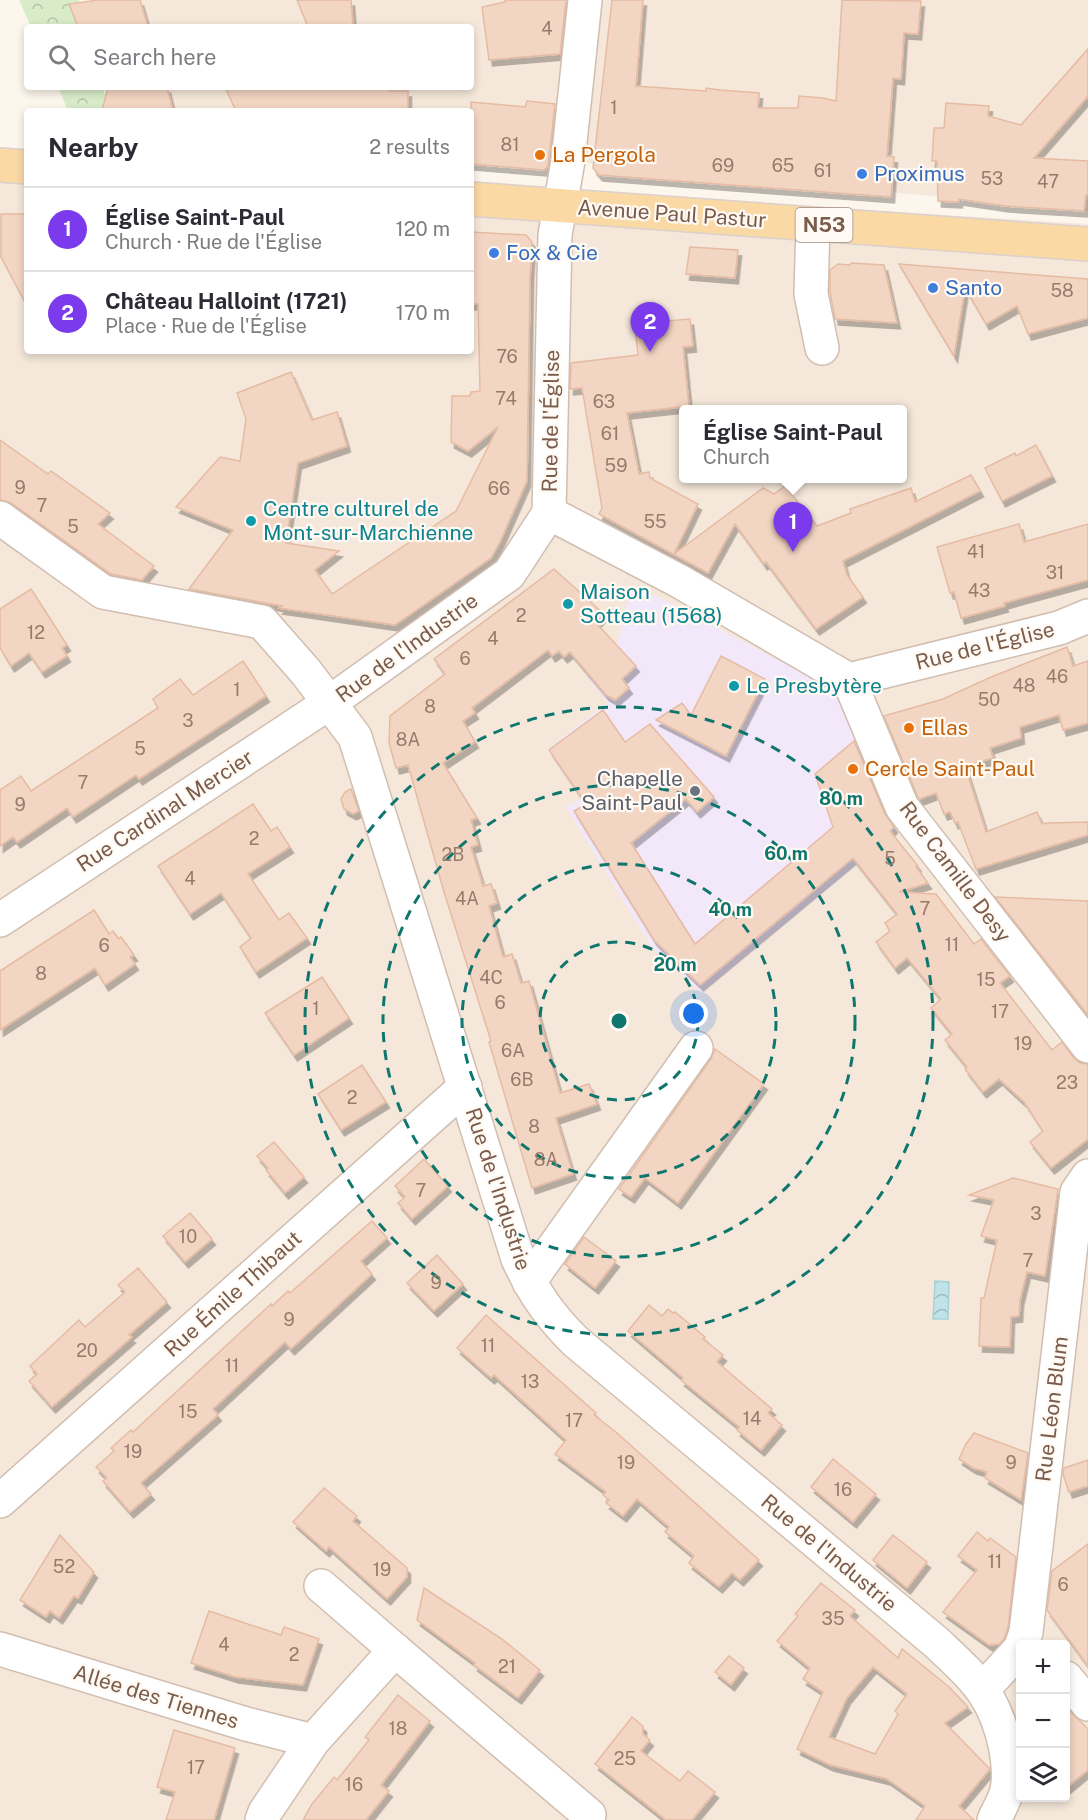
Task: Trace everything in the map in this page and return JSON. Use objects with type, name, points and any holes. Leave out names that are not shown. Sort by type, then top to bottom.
[{"type":"main road","points":[[0,165],[24,167]]},
{"type":"main road","name":"Avenue Paul Pastur","points":[[474,199],[1088,244]]},
{"type":"street","name":"Rue de l'Église","points":[[585,0],[568,161],[555,235],[549,513],[679,581],[849,680],[1059,628],[1088,616]]},
{"type":"street","points":[[813,224],[812,294],[822,348]]},
{"type":"street","name":"Rue de l'Industrie","points":[[549,513],[508,574],[329,703],[355,737],[518,1259],[541,1304],[575,1341],[937,1643],[983,1689],[994,1708],[1003,1733],[1008,1763],[1007,1790],[994,1820]]},
{"type":"street","points":[[0,518],[103,592],[262,622],[306,672],[329,703]]},
{"type":"street","name":"Rue Camille Desy","points":[[849,680],[902,807],[1088,1046]]},
{"type":"street","name":"Rue Cardinal Mercier","points":[[0,920],[329,703]]},
{"type":"street","points":[[529,1282],[696,1048]]},
{"type":"street","name":"Rue Émile Thibaut","points":[[0,1501],[465,1087]]},
{"type":"street","name":"Rue Léon Blum","points":[[1027,1640],[1077,1192],[1088,1176]]},
{"type":"street","points":[[321,1586],[589,1815],[586,1820]]},
{"type":"street","name":"Allée des Tiennes","points":[[0,1649],[246,1724],[313,1741]]},
{"type":"street","points":[[262,1820],[265,1812],[313,1741],[395,1650]]},
{"type":"street","name":"Rue Léon Blum","points":[[983,1689],[1016,1654]]},
{"type":"street","points":[[1070,1684],[1088,1704]]},
{"type":"shaded area","points":[[115,0],[1088,0],[1088,211],[568,161],[474,161],[474,108],[127,108],[124,90],[474,90],[474,24],[118,24]]},
{"type":"shaded area","points":[[0,155],[24,156],[24,354],[474,354],[474,185],[1088,224],[1088,1820],[0,1820]]},
{"type":"shaded area","points":[[631,587],[659,597],[793,668],[838,687],[902,824],[859,863],[702,993],[651,946],[566,807],[581,799],[547,750],[608,702],[587,676],[618,643]]},
{"type":"green space","points":[[19,0],[79,0],[85,24],[30,24]]},
{"type":"green space","points":[[59,90],[104,90],[108,108],[67,108]]},
{"type":"water","points":[[935,1281],[949,1282],[948,1319],[933,1319]]},
{"type":"building","points":[[98,0],[140,0],[147,24],[77,24],[69,4]]},
{"type":"building","points":[[297,0],[351,0],[353,24],[307,24]]},
{"type":"building","points":[[505,0],[566,0],[560,54],[489,60],[482,7],[505,2]]},
{"type":"building","points":[[612,0],[643,0],[636,86],[706,91],[706,88],[759,93],[758,108],[798,108],[799,96],[836,101],[842,0],[921,1],[918,34],[904,33],[901,79],[893,78],[887,156],[894,157],[891,197],[599,175],[593,168]]},
{"type":"building","points":[[1088,49],[1088,96],[1034,158],[1088,161],[1088,195],[1086,195],[1084,211],[1005,206],[959,199],[959,202],[938,201],[937,161],[932,161],[934,128],[944,128],[946,103],[989,106],[988,116],[1021,125]]},
{"type":"building","points":[[107,90],[168,90],[172,108],[103,108]]},
{"type":"building","points":[[226,90],[408,91],[408,108],[235,108]]},
{"type":"building","points":[[527,101],[555,104],[548,166],[544,170],[474,164],[474,108],[471,108],[471,102],[525,107]]},
{"type":"building","points":[[1,214],[24,214],[24,300],[1,257]]},
{"type":"building","points":[[474,232],[526,235],[532,242],[527,481],[491,558],[395,625],[279,608],[282,606],[189,589],[233,530],[176,507],[220,457],[240,461],[246,419],[237,393],[291,372],[312,420],[337,412],[347,446],[298,463],[286,543],[339,551],[315,570],[332,594],[456,511],[498,427],[468,451],[451,442],[452,396],[470,396],[471,392],[480,391],[478,304],[474,304]]},
{"type":"building","points":[[690,247],[738,250],[735,278],[686,274]]},
{"type":"building","points":[[851,263],[884,265],[897,323],[835,319],[830,292],[830,270],[838,264],[850,265]]},
{"type":"building","points":[[899,264],[1088,279],[1088,318],[1028,334],[1017,306],[986,324],[965,288],[954,356]]},
{"type":"building","points":[[645,315],[656,322],[690,319],[693,346],[683,347],[689,405],[627,413],[639,474],[649,472],[650,478],[698,504],[674,554],[763,488],[774,494],[785,486],[817,526],[851,513],[850,509],[911,488],[915,502],[971,475],[980,491],[843,561],[847,575],[863,597],[816,629],[735,524],[708,573],[599,514],[602,508],[582,388],[570,389],[571,363],[638,355],[635,328]]},
{"type":"building","points":[[0,440],[48,474],[51,471],[110,513],[98,524],[154,566],[142,580],[111,574],[11,503],[0,500]]},
{"type":"building","points":[[1036,445],[1052,476],[1002,501],[985,468],[1015,453],[1016,456]]},
{"type":"building","points":[[1019,524],[1024,542],[1088,524],[1088,580],[1004,603],[1005,606],[961,618],[954,592],[950,593],[937,547]]},
{"type":"building","points":[[554,569],[604,614],[596,623],[636,666],[622,679],[629,688],[615,700],[606,695],[570,652],[564,657],[559,651],[552,656],[548,650],[472,708],[475,713],[463,721],[475,742],[443,763],[477,818],[471,820],[478,845],[471,847],[483,886],[491,884],[497,903],[489,906],[503,957],[512,954],[521,983],[529,981],[560,1093],[589,1084],[597,1104],[556,1118],[573,1174],[532,1188],[489,1042],[491,1041],[444,892],[408,765],[396,768],[389,743],[390,716],[445,674],[434,659]]},
{"type":"building","points":[[31,589],[67,645],[62,648],[67,656],[42,672],[29,653],[11,666],[0,648],[0,609]]},
{"type":"building","points":[[1067,647],[1073,666],[1088,661],[1088,723],[1063,730],[1059,715],[1020,727],[1021,738],[990,748],[993,758],[965,766],[986,832],[1037,812],[1042,824],[1088,822],[1088,835],[976,869],[958,822],[955,823],[950,812],[944,814],[936,793],[920,799],[918,797],[884,716],[943,699]]},
{"type":"building","points":[[721,656],[765,679],[726,756],[656,720],[682,703],[691,715]]},
{"type":"building","points":[[243,661],[266,696],[139,779],[136,775],[73,817],[67,808],[17,842],[13,837],[0,846],[0,790],[21,776],[31,791],[158,708],[153,699],[180,679],[193,695]]},
{"type":"building","points":[[603,710],[625,742],[650,724],[714,797],[697,812],[686,799],[631,843],[695,944],[833,827],[815,774],[854,741],[885,814],[894,827],[890,831],[918,866],[916,867],[928,883],[899,892],[936,894],[974,944],[981,939],[1010,976],[1000,983],[1052,1050],[1062,1042],[1074,1058],[1080,1063],[1088,1064],[1088,1139],[1051,1168],[1030,1142],[1043,1131],[1024,1102],[999,1079],[983,1092],[965,1069],[967,1067],[945,1040],[952,1034],[931,1008],[941,999],[907,958],[895,968],[876,942],[890,931],[885,923],[897,914],[853,858],[700,985],[654,940],[574,811],[586,804],[549,750]]},
{"type":"building","points":[[351,789],[359,811],[353,814],[344,809],[341,799],[345,792]]},
{"type":"building","points":[[253,804],[271,831],[277,827],[290,847],[248,874],[279,920],[289,913],[307,938],[256,972],[240,947],[251,938],[221,893],[190,914],[158,866]]},
{"type":"building","points":[[995,897],[1088,901],[1088,1015]]},
{"type":"building","points":[[94,910],[109,934],[113,931],[119,939],[121,937],[134,955],[130,957],[135,964],[105,985],[95,968],[0,1030],[0,971]]},
{"type":"building","points":[[322,977],[349,1018],[294,1055],[265,1013]]},
{"type":"building","points":[[715,1049],[764,1084],[678,1203],[645,1178],[631,1197],[619,1189],[711,1059]]},
{"type":"building","points":[[362,1065],[386,1102],[341,1130],[318,1094]]},
{"type":"building","points":[[274,1142],[304,1177],[285,1193],[257,1156]]},
{"type":"building","points":[[424,1159],[448,1186],[412,1219],[398,1203],[405,1197],[395,1186]]},
{"type":"building","points":[[1013,1178],[1058,1189],[1045,1276],[1027,1272],[1020,1300],[1019,1316],[1011,1317],[1010,1347],[979,1346],[981,1298],[984,1298],[997,1240],[981,1236],[994,1200],[969,1195]]},
{"type":"building","points":[[190,1213],[212,1239],[185,1262],[163,1236]]},
{"type":"building","points":[[372,1221],[387,1238],[361,1261],[372,1274],[291,1349],[285,1342],[213,1409],[218,1415],[141,1483],[151,1494],[130,1512],[103,1481],[107,1478],[96,1467],[114,1451],[111,1448],[131,1430],[133,1432],[271,1304],[272,1306],[288,1291],[290,1293]]},
{"type":"building","points":[[584,1237],[616,1261],[595,1288],[565,1264]]},
{"type":"building","points":[[437,1255],[463,1284],[434,1311],[407,1283]]},
{"type":"building","points":[[138,1268],[167,1302],[129,1335],[132,1337],[52,1407],[29,1381],[37,1374],[30,1366],[79,1320],[85,1327],[125,1292],[118,1285]]},
{"type":"building","points":[[649,1305],[662,1316],[668,1309],[675,1312],[705,1337],[703,1339],[723,1355],[717,1362],[772,1409],[768,1413],[782,1425],[761,1450],[737,1430],[739,1427],[681,1380],[683,1378],[628,1331]]},
{"type":"building","points":[[486,1315],[596,1413],[594,1415],[759,1560],[740,1580],[732,1573],[719,1587],[689,1563],[694,1556],[665,1532],[669,1527],[637,1499],[623,1516],[606,1503],[609,1500],[603,1495],[606,1492],[555,1454],[566,1440],[494,1375],[491,1378],[457,1348]]},
{"type":"building","points":[[974,1433],[1028,1453],[1021,1500],[985,1478],[987,1472],[973,1468],[959,1459]]},
{"type":"building","points":[[833,1459],[876,1494],[853,1522],[811,1487]]},
{"type":"building","points":[[1088,1460],[1088,1486],[1069,1492],[1063,1474],[1064,1468]]},
{"type":"building","points":[[324,1488],[357,1516],[353,1521],[407,1568],[407,1577],[387,1599],[329,1547],[326,1551],[293,1522]]},
{"type":"building","points":[[977,1532],[988,1541],[990,1538],[1016,1557],[1008,1628],[1004,1639],[999,1644],[989,1645],[943,1612],[977,1570],[958,1556]]},
{"type":"building","points":[[60,1535],[94,1572],[78,1598],[74,1596],[59,1618],[50,1611],[46,1617],[20,1600]]},
{"type":"building","points":[[893,1535],[927,1562],[907,1588],[873,1560]]},
{"type":"building","points":[[1088,1544],[1088,1666],[1047,1610],[1052,1571]]},
{"type":"building","points":[[821,1583],[855,1610],[850,1616],[898,1658],[902,1649],[948,1686],[968,1707],[945,1723],[990,1769],[959,1806],[974,1820],[916,1820],[925,1806],[887,1779],[830,1765],[797,1749],[823,1692],[803,1679],[810,1668],[777,1641],[798,1616],[795,1614]],"holes":[[[873,1667],[907,1694],[895,1711],[898,1714],[875,1754],[829,1737],[847,1698]]]},
{"type":"building","points":[[424,1588],[502,1639],[540,1670],[518,1698],[417,1620]]},
{"type":"building","points":[[209,1611],[281,1635],[284,1627],[319,1639],[303,1685],[235,1677],[191,1663]]},
{"type":"building","points":[[729,1656],[744,1668],[731,1685],[715,1672]]},
{"type":"building","points":[[398,1695],[430,1721],[381,1785],[389,1791],[366,1820],[303,1820],[312,1804],[334,1777],[337,1780],[369,1740],[365,1737]]},
{"type":"building","points":[[1070,1711],[1088,1729],[1088,1770],[1070,1785]]},
{"type":"building","points":[[632,1717],[643,1726],[643,1734],[650,1740],[641,1751],[680,1781],[688,1771],[715,1792],[692,1820],[666,1820],[595,1764]]},
{"type":"building","points":[[174,1730],[235,1748],[214,1820],[166,1820],[175,1792],[157,1787]]},
{"type":"place","name":"La Pergola","points":[[540,155]]},
{"type":"place","name":"Proximus","points":[[862,174]]},
{"type":"place","name":"Fox & Cie","points":[[494,253]]},
{"type":"place","name":"Santo","points":[[933,288]]},
{"type":"place","name":"Château Halloint (1721)","points":[[650,352]]},
{"type":"place","name":"Centre culturel de Mont-sur-Marchienne","points":[[251,521]]},
{"type":"place","name":"Église Saint-Paul","points":[[793,552]]},
{"type":"place","name":"Maison Sotteau (1568)","points":[[568,604]]},
{"type":"place","name":"Le Presbytère","points":[[734,686]]},
{"type":"place","name":"Ellas","points":[[909,728]]},
{"type":"place","name":"Cercle Saint-Paul","points":[[853,769]]},
{"type":"place","name":"Chapelle Saint-Paul","points":[[695,791]]}]
